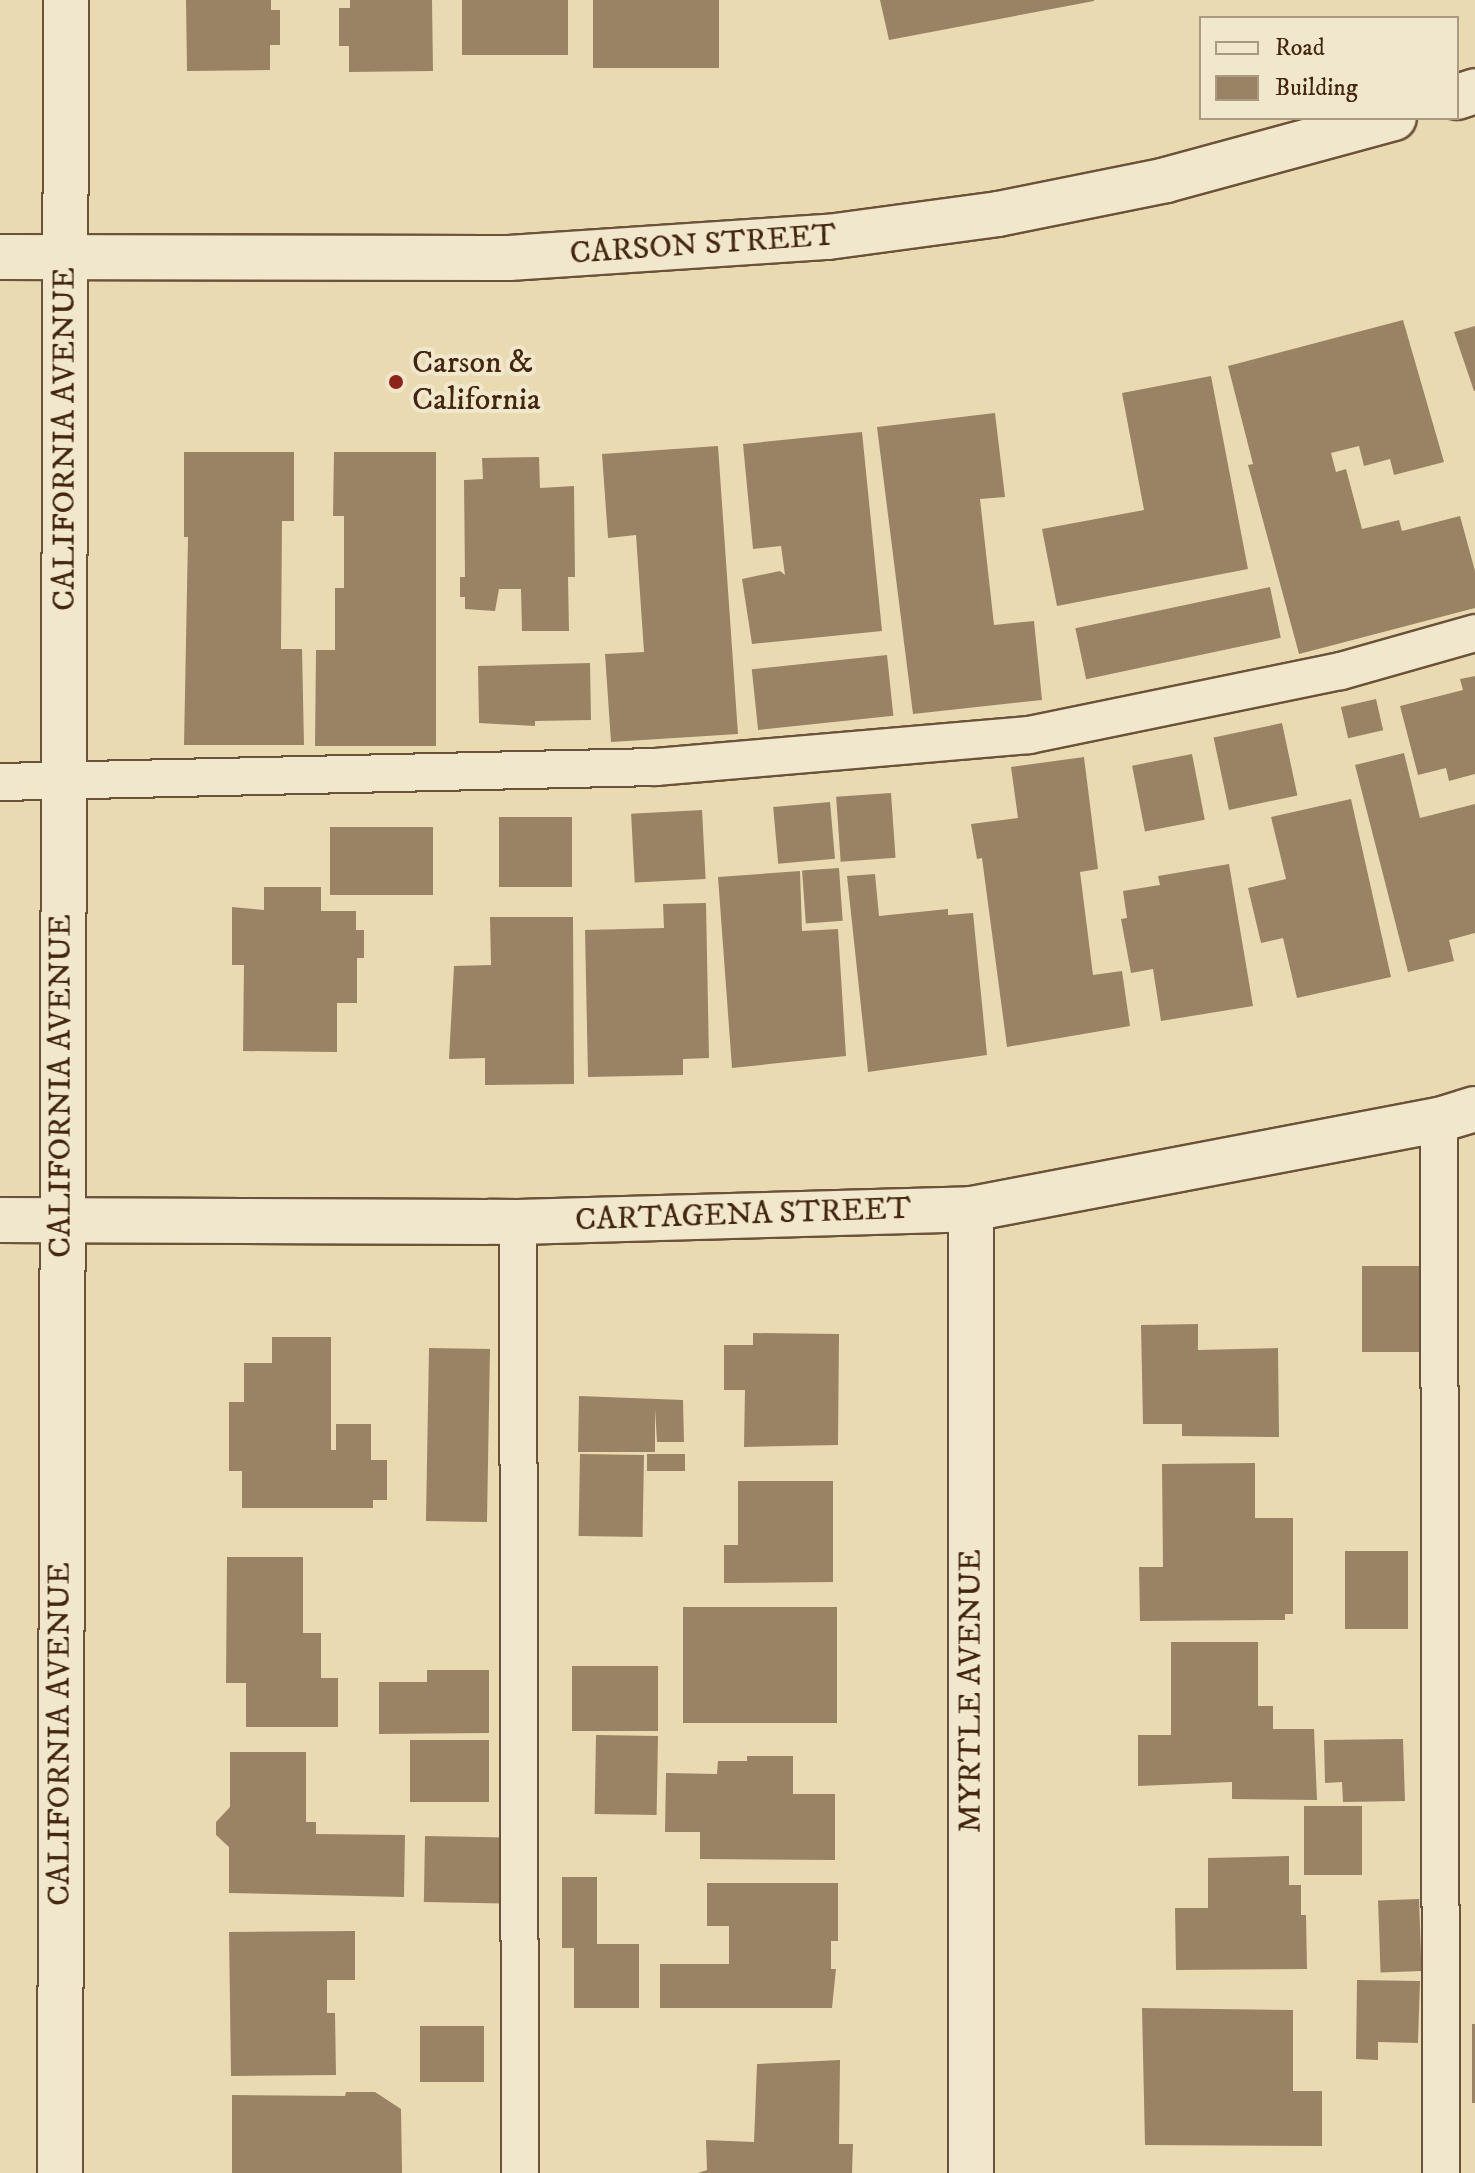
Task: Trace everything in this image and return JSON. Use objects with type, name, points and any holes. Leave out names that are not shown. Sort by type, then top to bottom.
[{"type":"street","name":"CALIFORNIA AVENUE","points":[[60,2173],[66,0]]},
{"type":"street","name":"CARSON STREET","points":[[0,257],[509,258],[828,237],[998,214],[1166,180],[1387,120]]},
{"type":"street","name":"CARTAGENA STREET","points":[[0,1220],[518,1222],[971,1209],[1457,1115]]},
{"type":"street","name":"MYRTLE AVENUE","points":[[971,1209],[971,2173]]},
{"type":"lane","points":[[0,782],[62,778],[656,767],[1029,735],[1341,671],[1475,633]]},
{"type":"lane","points":[[1441,2173],[1457,1115]]},
{"type":"lane","points":[[518,1222],[520,2173]]},
{"type":"building","points":[[186,0],[271,0],[271,10],[280,10],[280,45],[270,45],[270,70],[187,71]]},
{"type":"building","points":[[350,0],[432,0],[433,71],[349,72],[349,46],[339,46],[339,8],[350,8]]},
{"type":"building","points":[[462,0],[568,0],[568,55],[462,55]]},
{"type":"building","points":[[593,0],[719,0],[719,68],[593,68]]},
{"type":"building","points":[[880,0],[1094,0],[1094,1],[889,40]]},
{"type":"building","points":[[1403,320],[1444,462],[1394,475],[1390,459],[1364,466],[1359,446],[1331,453],[1336,472],[1346,469],[1362,529],[1399,520],[1402,531],[1460,516],[1475,571],[1475,608],[1299,654],[1248,465],[1253,464],[1228,366]]},
{"type":"building","points":[[1475,326],[1475,391],[1474,391],[1454,332]]},
{"type":"building","points":[[1211,376],[1248,569],[1057,606],[1042,529],[1144,510],[1122,393]]},
{"type":"building","points":[[995,413],[1005,497],[980,499],[994,625],[1034,621],[1042,700],[913,714],[877,427]]},
{"type":"building","points":[[862,432],[882,631],[752,644],[742,579],[780,571],[785,575],[781,546],[753,549],[743,444]]},
{"type":"building","points":[[718,446],[738,734],[611,742],[605,654],[644,652],[636,535],[608,538],[602,454]]},
{"type":"building","points":[[184,452],[294,452],[294,521],[282,521],[281,649],[302,649],[304,745],[184,745],[188,537],[184,537]]},
{"type":"building","points":[[334,452],[436,452],[436,746],[315,746],[316,650],[335,650],[335,588],[344,588],[344,516],[333,516]]},
{"type":"building","points":[[539,457],[540,488],[574,486],[575,577],[568,577],[569,631],[522,631],[521,589],[499,589],[495,611],[465,609],[465,597],[460,597],[460,577],[465,577],[464,480],[483,479],[482,458]]},
{"type":"building","points":[[1270,587],[1281,638],[1086,679],[1075,628]]},
{"type":"building","points":[[887,655],[893,716],[758,730],[752,669]]},
{"type":"building","points":[[590,663],[591,720],[535,721],[535,726],[479,723],[478,666]]},
{"type":"building","points":[[1475,676],[1475,774],[1449,781],[1446,768],[1418,775],[1400,706],[1463,690],[1460,679]]},
{"type":"building","points":[[1376,699],[1383,730],[1348,738],[1341,707]]},
{"type":"building","points":[[1282,723],[1297,795],[1229,810],[1214,738]]},
{"type":"building","points":[[1404,753],[1420,818],[1475,804],[1475,933],[1449,940],[1454,961],[1408,972],[1355,765]]},
{"type":"building","points":[[1192,754],[1205,820],[1145,831],[1132,766]]},
{"type":"building","points":[[1084,757],[1098,869],[1080,872],[1093,975],[1122,971],[1130,1026],[1007,1047],[982,858],[977,859],[971,824],[1018,818],[1011,767]]},
{"type":"building","points":[[891,793],[896,858],[841,862],[836,797]]},
{"type":"building","points":[[1351,799],[1391,977],[1297,998],[1283,938],[1261,943],[1248,888],[1286,879],[1271,817]]},
{"type":"building","points":[[830,802],[835,859],[778,864],[773,807]]},
{"type":"building","points":[[702,810],[706,879],[635,883],[631,814]]},
{"type":"building","points":[[499,817],[572,817],[572,887],[499,887]]},
{"type":"building","points":[[330,827],[433,827],[433,895],[330,895]]},
{"type":"building","points":[[1229,864],[1253,1006],[1161,1021],[1153,969],[1131,973],[1121,919],[1127,918],[1123,891],[1160,885],[1158,876]]},
{"type":"building","points":[[839,868],[843,921],[806,923],[802,871]]},
{"type":"building","points":[[800,871],[802,931],[838,929],[846,1056],[732,1068],[718,877]]},
{"type":"building","points":[[875,874],[879,916],[948,909],[948,915],[973,913],[987,1055],[868,1072],[847,876]]},
{"type":"building","points":[[264,887],[321,887],[321,911],[356,911],[356,930],[364,930],[364,958],[357,958],[357,1003],[337,1003],[337,1052],[243,1051],[244,965],[232,965],[232,907],[264,910]]},
{"type":"building","points":[[706,903],[709,1058],[683,1059],[683,1075],[588,1077],[585,930],[664,928],[663,904]]},
{"type":"building","points":[[490,917],[573,917],[574,1084],[485,1085],[485,1058],[449,1059],[454,966],[491,965]]},
{"type":"building","points":[[1362,1266],[1419,1266],[1419,1352],[1362,1352]]},
{"type":"building","points":[[1198,1324],[1198,1350],[1278,1348],[1279,1437],[1182,1436],[1182,1424],[1143,1424],[1141,1325]]},
{"type":"building","points":[[753,1333],[839,1334],[838,1445],[744,1447],[745,1390],[724,1390],[724,1345],[753,1345]]},
{"type":"building","points":[[272,1337],[331,1337],[331,1450],[336,1450],[336,1424],[371,1424],[371,1460],[387,1460],[387,1500],[373,1500],[373,1508],[242,1508],[242,1471],[229,1471],[229,1402],[244,1402],[244,1363],[272,1363]]},
{"type":"building","points":[[429,1348],[490,1349],[487,1522],[426,1521]]},
{"type":"building","points":[[579,1396],[683,1400],[684,1442],[657,1442],[655,1409],[655,1452],[578,1452]]},
{"type":"building","points":[[580,1454],[644,1455],[643,1537],[579,1536]]},
{"type":"building","points":[[647,1454],[685,1454],[685,1471],[647,1471]]},
{"type":"building","points":[[1255,1463],[1255,1518],[1293,1518],[1293,1614],[1285,1614],[1285,1620],[1140,1621],[1139,1567],[1163,1567],[1162,1464]]},
{"type":"building","points":[[738,1481],[833,1481],[833,1582],[724,1583],[724,1545],[738,1545]]},
{"type":"building","points":[[1345,1551],[1408,1551],[1408,1629],[1345,1629]]},
{"type":"building","points":[[227,1557],[303,1557],[303,1633],[321,1633],[321,1678],[338,1678],[338,1727],[246,1727],[246,1683],[226,1683]]},
{"type":"building","points":[[683,1607],[837,1607],[837,1723],[683,1723]]},
{"type":"building","points":[[1171,1642],[1258,1642],[1258,1706],[1273,1706],[1273,1729],[1314,1729],[1317,1800],[1232,1799],[1232,1782],[1138,1786],[1138,1735],[1171,1735]]},
{"type":"building","points":[[572,1666],[658,1666],[658,1731],[572,1731]]},
{"type":"building","points":[[427,1670],[489,1670],[489,1733],[379,1734],[379,1682],[427,1682]]},
{"type":"building","points":[[596,1735],[658,1736],[657,1815],[595,1814]]},
{"type":"building","points":[[1403,1739],[1405,1801],[1343,1802],[1342,1782],[1325,1783],[1324,1740]]},
{"type":"building","points":[[410,1740],[489,1740],[489,1802],[410,1802]]},
{"type":"building","points":[[230,1752],[306,1752],[306,1822],[316,1822],[316,1834],[405,1835],[404,1897],[229,1893],[229,1847],[216,1835],[216,1822],[230,1807]]},
{"type":"building","points":[[747,1756],[793,1756],[793,1794],[835,1794],[835,1860],[700,1859],[700,1832],[665,1832],[666,1773],[717,1774],[718,1761],[747,1761]]},
{"type":"building","points":[[1304,1806],[1362,1806],[1362,1875],[1304,1875]]},
{"type":"building","points":[[425,1836],[506,1837],[505,1903],[424,1902]]},
{"type":"building","points":[[1289,1856],[1289,1885],[1301,1885],[1301,1915],[1306,1915],[1307,1969],[1176,1970],[1175,1908],[1208,1908],[1208,1858]]},
{"type":"building","points":[[562,1877],[597,1877],[597,1944],[639,1944],[639,2008],[574,2008],[574,1948],[562,1948]]},
{"type":"building","points":[[707,1883],[838,1883],[838,1941],[831,1941],[831,1969],[836,1969],[832,2008],[660,2008],[660,1964],[729,1964],[729,1926],[707,1926]]},
{"type":"building","points":[[1419,1899],[1422,1971],[1381,1972],[1378,1900]]},
{"type":"building","points":[[355,1931],[355,1980],[327,1980],[327,2013],[335,2013],[336,2075],[231,2076],[229,1932]]},
{"type":"building","points":[[1357,1980],[1420,1981],[1418,2043],[1378,2042],[1378,2060],[1356,2059]]},
{"type":"building","points":[[1142,2008],[1293,2010],[1293,2091],[1322,2091],[1322,2146],[1145,2145]]},
{"type":"building","points":[[1472,2024],[1475,2024],[1475,2103],[1472,2103]]},
{"type":"building","points":[[420,2026],[484,2026],[484,2082],[420,2082]]},
{"type":"building","points":[[840,2060],[839,2144],[853,2144],[852,2173],[698,2173],[707,2170],[706,2140],[754,2142],[757,2064]]},
{"type":"building","points":[[346,2092],[375,2092],[401,2109],[402,2173],[232,2173],[232,2095],[345,2096]]},
{"type":"place","name":"Carson & California","points":[[396,382]]}]
